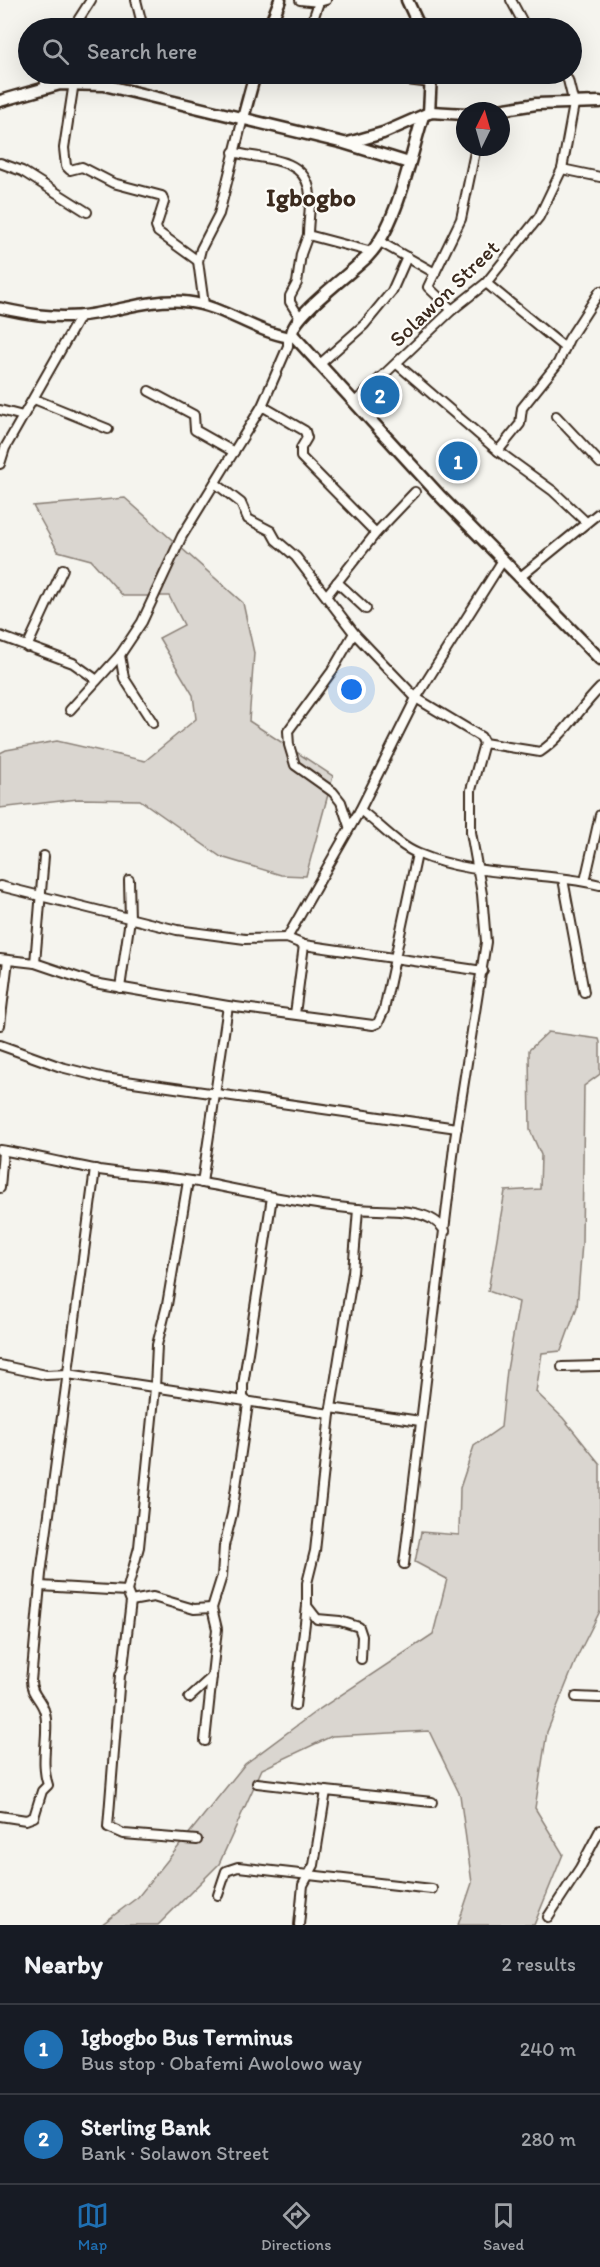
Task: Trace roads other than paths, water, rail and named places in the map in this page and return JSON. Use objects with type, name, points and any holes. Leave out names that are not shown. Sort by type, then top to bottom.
[{"type":"main road","points":[[273,18],[280,0]]},
{"type":"main road","points":[[407,0],[415,18]]},
{"type":"main road","points":[[0,101],[62,84]]},
{"type":"main road","points":[[94,84],[344,143],[408,163]]},
{"type":"main road","points":[[243,118],[252,84]]},
{"type":"main road","points":[[431,84],[426,115],[408,163],[390,223],[380,242],[300,318],[293,327],[291,336],[320,364],[519,578],[600,659]]},
{"type":"main road","points":[[510,108],[536,104],[600,102]]},
{"type":"main road","points":[[344,143],[374,136],[426,115],[456,114]]},
{"type":"street","points":[[79,18],[91,0]]},
{"type":"street","points":[[135,0],[140,18]]},
{"type":"street","points":[[300,0],[323,1],[315,18]]},
{"type":"street","points":[[511,0],[520,18]]},
{"type":"street","points":[[74,84],[64,148],[66,166],[70,170],[82,167],[113,183],[162,196],[164,202],[156,227],[158,232],[198,261]]},
{"type":"street","points":[[570,84],[574,104]]},
{"type":"street","name":"Solawon Street","points":[[355,402],[452,310],[486,283],[539,217],[562,169],[574,104]]},
{"type":"street","points":[[204,305],[198,261],[204,242],[219,214],[243,118]]},
{"type":"street","points":[[233,152],[291,164],[305,178],[309,189],[308,235],[301,254],[297,283],[290,296],[290,302],[300,318]]},
{"type":"street","points":[[452,310],[429,291],[428,287],[461,219],[474,156]]},
{"type":"street","points":[[0,163],[22,171],[87,212]]},
{"type":"street","points":[[562,169],[600,177]]},
{"type":"street","points":[[308,235],[372,252]]},
{"type":"street","points":[[380,242],[435,273]]},
{"type":"street","points":[[320,364],[364,325],[392,291],[407,257]]},
{"type":"street","points":[[486,283],[565,348]]},
{"type":"street","points":[[498,451],[519,424],[522,408],[558,363],[600,291]]},
{"type":"street","points":[[0,308],[42,317],[80,316],[159,301],[204,305],[291,336],[262,406],[182,536],[142,622],[120,655],[70,710]]},
{"type":"street","points":[[0,464],[23,416],[80,316]]},
{"type":"street","points":[[397,364],[498,451],[553,491],[586,522]]},
{"type":"street","points":[[149,391],[194,415],[195,430],[234,452]]},
{"type":"street","points":[[34,399],[108,429]]},
{"type":"street","points":[[262,406],[305,431],[307,438],[301,448],[301,457],[376,533]]},
{"type":"street","points":[[0,410],[23,416]]},
{"type":"street","points":[[556,416],[600,463]]},
{"type":"street","points":[[214,483],[241,503],[248,519],[271,531],[276,540],[296,557],[354,633],[416,698],[481,737],[484,743],[471,790],[471,832],[479,871],[486,942],[457,1128],[404,1564]]},
{"type":"street","points":[[327,595],[376,533],[415,492]]},
{"type":"street","points":[[519,578],[600,512]]},
{"type":"street","points":[[287,938],[360,810],[416,698],[503,560]]},
{"type":"street","points":[[27,647],[63,569]]},
{"type":"street","points":[[337,582],[366,609]]},
{"type":"street","points":[[349,826],[341,802],[333,792],[295,765],[289,745],[288,731],[332,671],[354,633]]},
{"type":"street","points":[[0,636],[73,663],[97,680]]},
{"type":"street","points":[[120,655],[121,672],[153,723]]},
{"type":"street","points":[[484,743],[540,752],[555,741],[574,715],[600,688]]},
{"type":"street","points":[[360,810],[417,854],[479,871],[585,881],[600,885]]},
{"type":"street","points":[[585,881],[600,815]]},
{"type":"street","points":[[0,1025],[4,960],[35,963],[77,979],[120,988],[228,1006],[373,1025],[378,1023],[384,1010],[393,957],[417,854]]},
{"type":"street","points":[[35,963],[44,856]]},
{"type":"street","points":[[563,879],[584,992]]},
{"type":"street","points":[[120,988],[130,919],[129,880]]},
{"type":"street","points":[[0,886],[177,930],[245,939],[287,938],[304,945],[483,971]]},
{"type":"street","points":[[295,1014],[304,945]]},
{"type":"street","points":[[202,1183],[228,1006]]},
{"type":"street","points":[[0,1045],[105,1078],[457,1128]]},
{"type":"street","points":[[0,1188],[2,1150],[95,1169],[202,1183],[272,1197],[358,1209],[381,1208],[434,1220],[445,1231]]},
{"type":"street","points":[[0,1816],[26,1820],[34,1817],[42,1791],[48,1785],[43,1770],[45,1712],[31,1688],[40,1586],[95,1169]]},
{"type":"street","points":[[188,1181],[165,1313],[157,1345],[140,1547],[127,1591],[131,1601],[120,1675],[108,1827],[117,1833],[144,1837],[197,1840]]},
{"type":"street","points":[[205,1741],[217,1629],[212,1608],[222,1576],[224,1546],[248,1404],[243,1397],[243,1385],[272,1197]]},
{"type":"street","points":[[295,1706],[307,1606],[307,1583],[315,1551],[330,1411],[353,1272],[358,1209]]},
{"type":"street","points":[[0,1365],[46,1375],[68,1374],[248,1404],[420,1421]]},
{"type":"street","points":[[562,1367],[600,1366]]},
{"type":"street","points":[[40,1586],[127,1591]]},
{"type":"street","points":[[131,1601],[153,1597],[194,1609],[212,1608]]},
{"type":"street","points":[[307,1606],[318,1619],[340,1621],[359,1628],[362,1636],[361,1659]]},
{"type":"street","points":[[189,1698],[212,1677]]},
{"type":"street","points":[[576,1697],[600,1698]]},
{"type":"street","points":[[257,1783],[432,1802]]},
{"type":"street","points":[[299,1925],[303,1885],[314,1865],[326,1791]]},
{"type":"street","points":[[548,1917],[580,1868],[600,1830]]},
{"type":"street","points":[[218,1895],[226,1871],[231,1868],[432,1889]]},
{"type":"place","name":"Sterling Bank","points":[[380,395]]},
{"type":"place","name":"Igbogbo Bus Terminus","points":[[458,461]]},
{"type":"district","name":"Igbogbo","points":[[311,197]]}]
